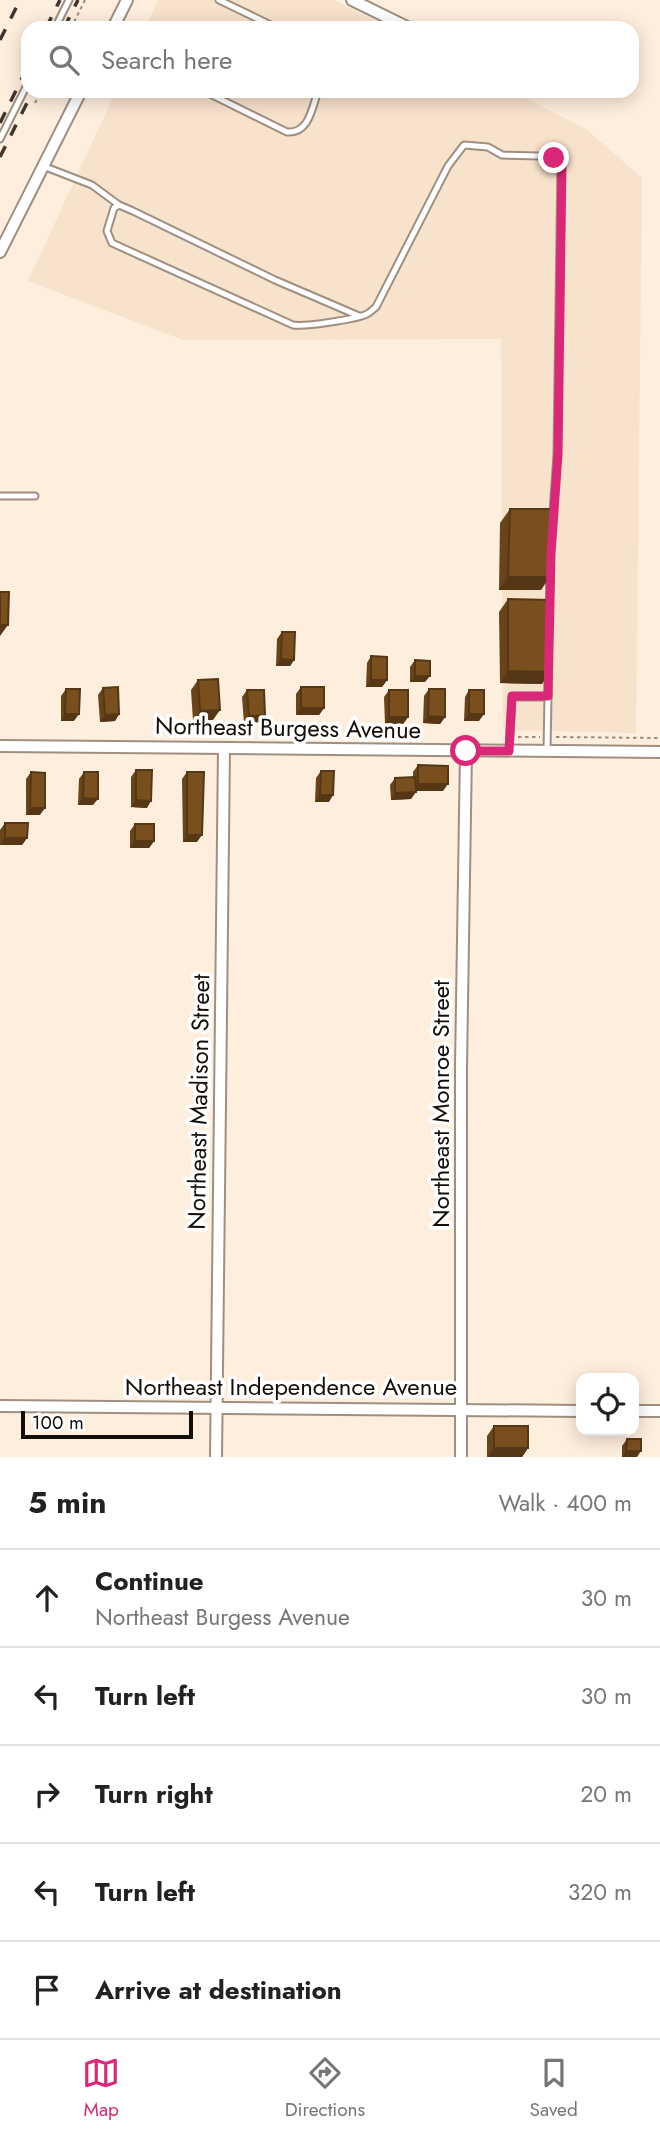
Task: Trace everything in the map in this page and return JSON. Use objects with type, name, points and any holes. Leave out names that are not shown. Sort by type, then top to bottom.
[{"type":"street","points":[[116,21],[127,0]]},
{"type":"street","points":[[352,0],[395,21]]},
{"type":"street","points":[[0,252],[77,98]]},
{"type":"street","name":"Northeast Burgess Avenue","points":[[0,746],[660,752]]},
{"type":"street","name":"Northeast Madison Street","points":[[216,1457],[224,748]]},
{"type":"street","name":"Northeast Monroe Street","points":[[461,1457],[461,1067],[466,751]]},
{"type":"street","name":"Northeast Independence Avenue","points":[[0,1406],[576,1411]]},
{"type":"street","points":[[639,1411],[660,1411]]},
{"type":"lane","points":[[58,21],[69,0]]},
{"type":"lane","points":[[219,0],[262,21]]},
{"type":"lane","points":[[0,139],[21,97]]},
{"type":"lane","points":[[218,98],[287,132],[306,125],[316,98]]},
{"type":"lane","points":[[119,205],[114,208],[107,231],[112,243],[293,325],[303,327],[367,315],[376,307],[448,166],[464,145],[488,147],[502,155],[539,156],[562,161],[558,454],[551,542],[549,635]]},
{"type":"lane","points":[[43,166],[92,186],[119,205],[275,280],[359,316]]},
{"type":"lane","points":[[0,496],[36,496]]},
{"type":"lane","points":[[547,751],[548,662]]},
{"type":"lane","points":[[509,751],[512,696],[548,696]]},
{"type":"path","points":[[74,21],[85,0]]},
{"type":"path","points":[[35,103],[38,98]]},
{"type":"path","points":[[510,737],[660,738]]},
{"type":"shaded area","points":[[158,0],[334,0],[375,21],[148,21]]},
{"type":"shaded area","points":[[113,98],[526,98],[586,129],[642,178],[636,733],[503,730],[501,339],[183,340],[28,281]]},
{"type":"building","points":[[510,509],[552,509],[550,577],[508,577]]},
{"type":"building","points":[[0,592],[9,592],[8,625],[0,625]]},
{"type":"building","points":[[508,599],[549,600],[550,672],[508,671]]},
{"type":"building","points":[[282,632],[295,632],[294,660],[281,659]]},
{"type":"building","points":[[371,656],[387,657],[387,680],[371,680]]},
{"type":"building","points":[[415,660],[430,661],[430,676],[415,676]]},
{"type":"building","points":[[218,679],[220,710],[200,711],[198,680]]},
{"type":"building","points":[[118,687],[119,714],[105,715],[103,688]]},
{"type":"building","points":[[301,687],[324,687],[324,708],[301,708]]},
{"type":"building","points":[[66,689],[80,689],[79,714],[65,714]]},
{"type":"building","points":[[429,689],[445,689],[445,717],[428,716]]},
{"type":"building","points":[[247,690],[264,690],[265,715],[249,716]]},
{"type":"building","points":[[389,690],[408,690],[408,717],[389,717]]},
{"type":"building","points":[[469,690],[484,690],[484,714],[469,714]]},
{"type":"building","points":[[418,765],[448,766],[448,784],[418,784]]},
{"type":"building","points":[[136,770],[152,770],[151,801],[136,800]]},
{"type":"building","points":[[321,771],[334,771],[333,795],[320,795]]},
{"type":"building","points":[[31,772],[45,773],[45,808],[30,808]]},
{"type":"building","points":[[84,772],[98,772],[98,799],[83,798]]},
{"type":"building","points":[[187,772],[204,772],[202,835],[187,835]]},
{"type":"building","points":[[415,777],[416,792],[395,793],[395,778]]},
{"type":"building","points":[[5,823],[28,823],[27,838],[5,838]]},
{"type":"building","points":[[135,824],[154,824],[154,841],[135,841]]},
{"type":"building","points":[[494,1426],[528,1426],[528,1448],[494,1448]]},
{"type":"building","points":[[627,1439],[641,1439],[641,1451],[626,1451]]},
{"type":"railway","points":[[0,40],[20,0]]},
{"type":"railway","points":[[50,21],[60,0]]},
{"type":"railway","points":[[68,21],[78,0]]},
{"type":"railway","points":[[0,123],[21,80]]},
{"type":"railway","points":[[0,157],[30,98]]},
{"type":"route","points":[[466,751],[509,751],[512,696],[548,696],[551,554],[558,454],[562,161],[554,158]]}]
